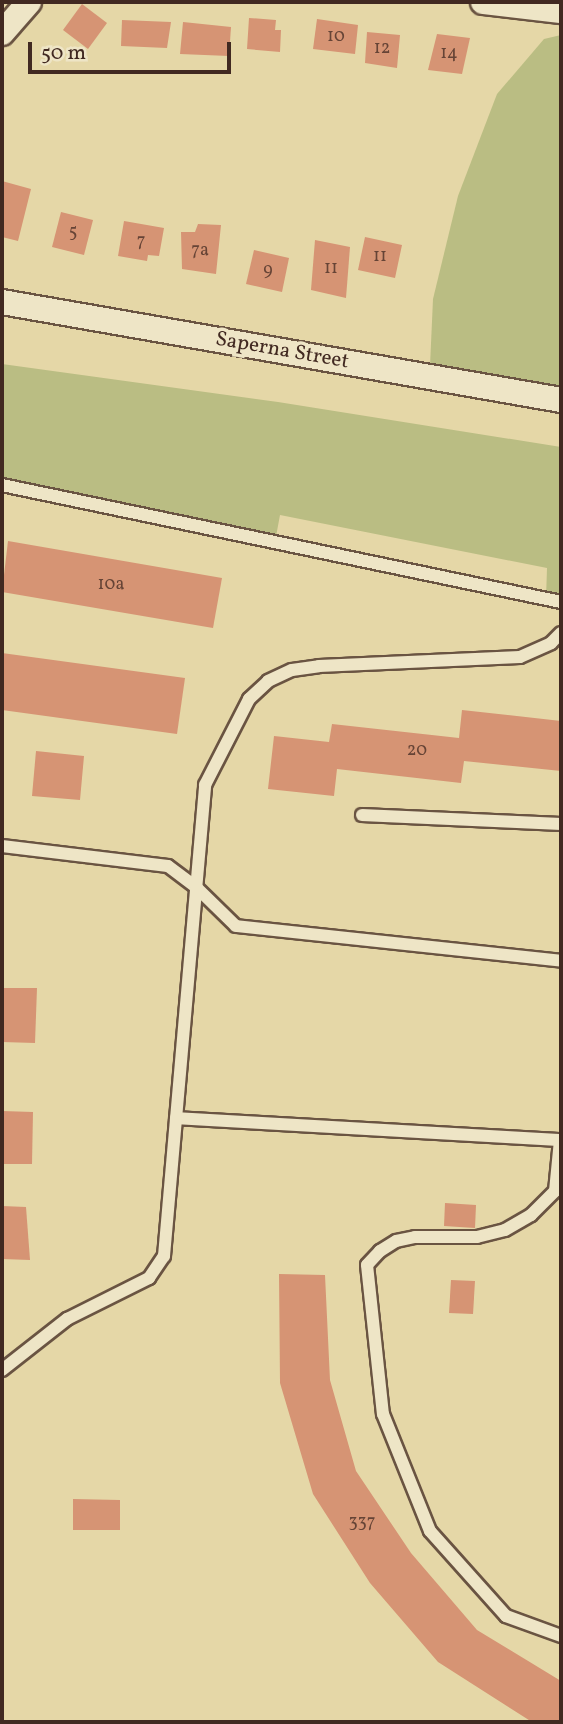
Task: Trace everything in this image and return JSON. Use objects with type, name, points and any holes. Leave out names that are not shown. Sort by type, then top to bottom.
[{"type":"street","points":[[2,33],[29,2]]},
{"type":"street","points":[[483,2],[561,11]]},
{"type":"street","name":"Saperna Street","points":[[2,302],[561,400]]},
{"type":"lane","points":[[2,485],[561,602]]},
{"type":"lane","points":[[2,1370],[67,1319],[149,1278],[164,1256],[205,785],[249,699],[268,681],[292,670],[319,666],[520,657],[551,643],[561,633]]},
{"type":"lane","points":[[362,815],[561,824]]},
{"type":"lane","points":[[2,846],[168,866],[197,888],[236,926],[561,961]]},
{"type":"lane","points":[[176,1118],[561,1140],[555,1191],[531,1215],[505,1230],[477,1237],[415,1237],[396,1241],[380,1251],[367,1265],[383,1413],[430,1531],[506,1616],[561,1636]]},
{"type":"green space","points":[[561,35],[561,388],[430,366],[433,299],[458,196],[497,94],[544,39]]},
{"type":"green space","points":[[2,364],[278,402],[561,447],[561,602],[546,599],[547,568],[280,515],[275,542],[2,485]]},
{"type":"building","points":[[82,4],[107,23],[88,49],[63,30]]},
{"type":"building","points":[[249,18],[276,20],[275,30],[281,30],[280,52],[247,49]]},
{"type":"building","points":[[317,19],[358,25],[355,54],[313,49]]},
{"type":"building","points":[[122,20],[171,22],[167,48],[121,46]]},
{"type":"building","points":[[183,22],[231,27],[229,56],[180,54]]},
{"type":"building","points":[[367,32],[400,35],[397,68],[365,63]]},
{"type":"building","points":[[437,34],[470,38],[462,74],[428,70]]},
{"type":"building","points":[[2,181],[31,189],[18,241],[2,237]]},
{"type":"building","points":[[61,212],[93,220],[84,255],[52,247]]},
{"type":"building","points":[[124,221],[164,228],[159,256],[148,255],[147,261],[118,256]]},
{"type":"building","points":[[198,224],[221,225],[216,274],[182,269],[181,232],[195,232]]},
{"type":"building","points":[[365,237],[402,245],[395,278],[358,270]]},
{"type":"building","points":[[315,240],[350,247],[346,298],[311,290]]},
{"type":"building","points":[[254,250],[289,258],[282,292],[246,284]]},
{"type":"building","points":[[8,541],[222,578],[213,628],[2,592]]},
{"type":"building","points":[[2,653],[185,678],[177,734],[2,710]]},
{"type":"building","points":[[462,710],[561,721],[561,771],[464,761],[461,783],[337,769],[334,796],[268,789],[274,736],[329,742],[332,724],[459,738]]},
{"type":"building","points":[[36,751],[84,756],[80,800],[32,796]]},
{"type":"building","points":[[2,988],[37,988],[35,1043],[2,1042]]},
{"type":"building","points":[[2,1111],[33,1112],[32,1164],[2,1164]]},
{"type":"building","points":[[445,1203],[476,1205],[475,1228],[444,1226]]},
{"type":"building","points":[[2,1206],[26,1207],[30,1260],[2,1259]]},
{"type":"building","points":[[279,1274],[325,1275],[330,1380],[356,1471],[411,1553],[477,1630],[561,1681],[561,1722],[532,1722],[438,1662],[370,1583],[313,1494],[280,1383]]},
{"type":"building","points":[[451,1280],[475,1281],[473,1314],[449,1313]]},
{"type":"building","points":[[73,1499],[120,1500],[120,1530],[73,1530]]}]
